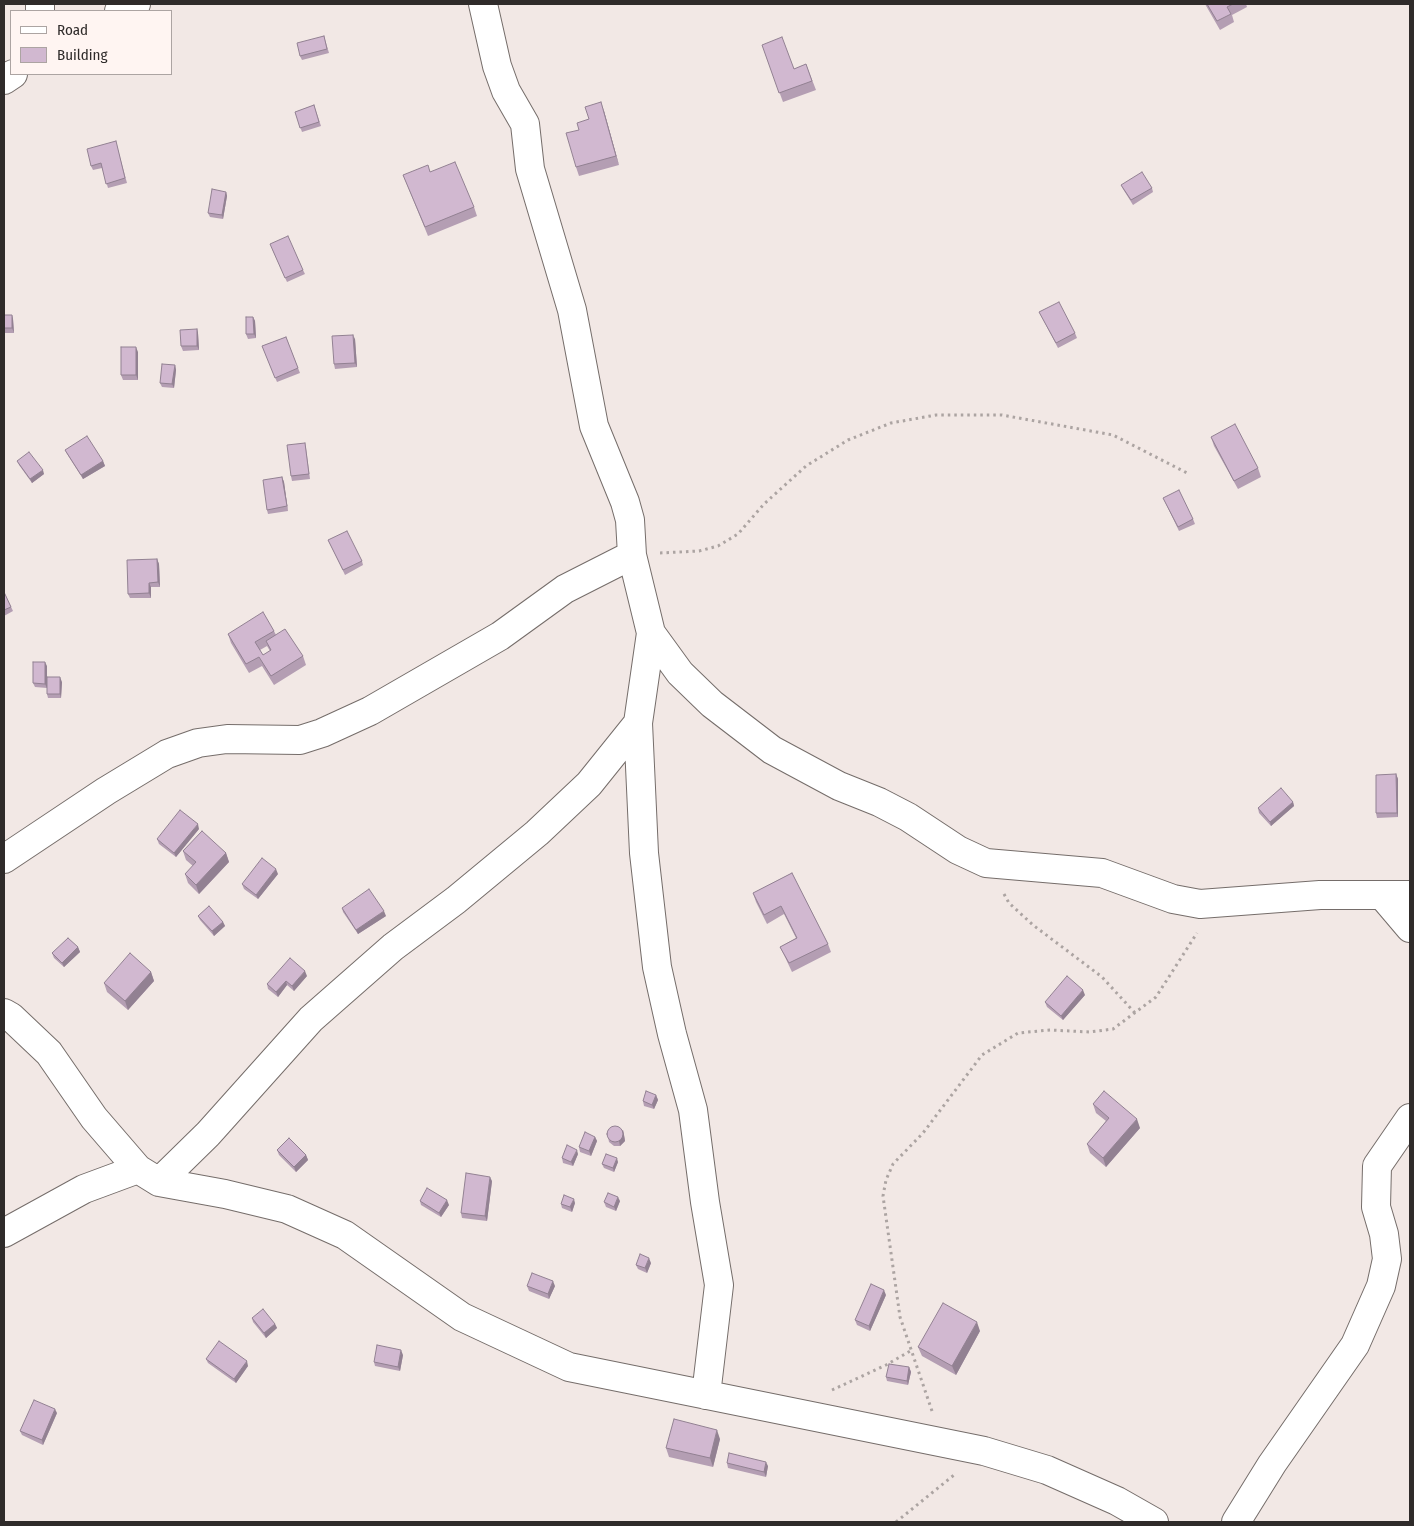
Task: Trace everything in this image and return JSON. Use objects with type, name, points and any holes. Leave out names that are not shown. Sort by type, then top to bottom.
[{"type":"street","points":[[121,10],[136,4]]},
{"type":"street","points":[[483,4],[497,66],[506,91],[525,124],[530,169],[572,310],[594,426],[626,502],[632,556],[651,633],[680,674],[712,704],[772,750],[839,786],[908,817],[958,850],[986,863],[1102,873],[1173,899],[1200,904],[1320,895],[1410,894]]},
{"type":"street","points":[[4,859],[106,791],[167,754],[198,743],[227,739],[300,740],[322,733],[362,714],[419,684],[500,636],[565,589],[632,556]]},
{"type":"street","points":[[651,633],[638,723],[644,853],[657,967],[672,1034],[693,1110],[705,1202],[719,1285],[706,1396]]},
{"type":"street","points":[[4,1233],[84,1189],[148,1175],[220,1121],[311,1019],[394,947],[456,900],[537,833],[589,784],[638,723]]},
{"type":"street","points":[[1382,895],[1410,928]]},
{"type":"street","points":[[4,1013],[11,1017],[49,1053],[94,1118],[148,1175],[295,1212],[345,1236],[462,1317],[569,1367],[984,1451],[1048,1470],[1116,1501],[1154,1522]]},
{"type":"street","points":[[1236,1522],[1272,1464],[1355,1345],[1381,1286],[1387,1259],[1384,1234],[1376,1206],[1374,1185],[1377,1166],[1410,1118]]},
{"type":"path","points":[[632,556],[699,551],[718,546],[738,534],[764,504],[806,466],[848,440],[891,423],[936,414],[1002,415],[1113,435],[1189,474]]},
{"type":"path","points":[[986,863],[1009,903],[1033,925],[1102,977],[1136,1014]]},
{"type":"path","points":[[940,1442],[900,1317],[884,1216],[883,1196],[886,1180],[893,1164],[923,1133],[982,1055],[1003,1040],[1018,1033],[1050,1030],[1089,1032],[1113,1029],[1136,1014],[1156,997],[1214,903]]},
{"type":"path","points":[[830,1390],[886,1365],[912,1350]]},
{"type":"path","points":[[896,1522],[984,1451]]},
{"type":"building","points":[[1207,4],[1233,4],[1227,7],[1231,14],[1217,21]]},
{"type":"building","points":[[324,36],[327,49],[300,56],[297,43]]},
{"type":"building","points":[[782,37],[794,69],[806,64],[812,81],[779,93],[762,45]]},
{"type":"building","points":[[601,102],[616,156],[576,167],[566,133],[579,130],[577,123],[589,119],[585,107]]},
{"type":"building","points":[[314,105],[319,122],[300,128],[295,112]]},
{"type":"building","points":[[116,141],[125,178],[106,184],[101,163],[91,166],[87,149]]},
{"type":"building","points":[[455,162],[474,207],[425,227],[403,175],[428,165],[430,172]]},
{"type":"building","points":[[1142,172],[1152,188],[1131,200],[1121,185]]},
{"type":"building","points":[[212,189],[226,192],[222,215],[208,213]]},
{"type":"building","points":[[288,236],[303,270],[285,278],[270,244]]},
{"type":"building","points":[[1059,302],[1075,333],[1056,343],[1039,312]]},
{"type":"building","points":[[4,315],[12,315],[12,328],[4,328]]},
{"type":"building","points":[[246,317],[253,317],[254,334],[246,334]]},
{"type":"building","points":[[197,329],[197,346],[181,346],[180,330]]},
{"type":"building","points":[[353,335],[355,363],[334,364],[332,336]]},
{"type":"building","points":[[286,337],[298,368],[275,378],[262,346]]},
{"type":"building","points":[[121,347],[136,347],[136,375],[121,375]]},
{"type":"building","points":[[162,364],[175,365],[172,384],[160,383]]},
{"type":"building","points":[[1235,424],[1258,468],[1234,481],[1211,437]]},
{"type":"building","points":[[87,436],[103,461],[81,475],[65,450]]},
{"type":"building","points":[[305,443],[309,474],[291,476],[287,445]]},
{"type":"building","points":[[29,452],[43,470],[30,479],[17,461]]},
{"type":"building","points":[[282,477],[287,506],[267,510],[263,480]]},
{"type":"building","points":[[1179,490],[1193,519],[1178,527],[1163,498]]},
{"type":"building","points":[[347,531],[362,561],[343,570],[328,540]]},
{"type":"building","points":[[157,559],[158,582],[149,583],[149,593],[128,594],[127,560]]},
{"type":"building","points":[[4,592],[11,607],[4,610]]},
{"type":"building","points":[[263,612],[274,631],[255,642],[263,655],[271,650],[266,641],[285,629],[303,656],[271,676],[259,657],[246,664],[228,634]]},
{"type":"building","points":[[33,662],[45,662],[45,684],[33,683]]},
{"type":"building","points":[[47,677],[60,677],[60,694],[47,694]]},
{"type":"building","points":[[1396,774],[1397,813],[1376,813],[1376,775]]},
{"type":"building","points":[[1281,788],[1293,802],[1270,822],[1258,808]]},
{"type":"building","points":[[180,810],[198,824],[174,853],[157,839]]},
{"type":"building","points":[[202,831],[226,853],[196,885],[185,874],[196,862],[183,851]]},
{"type":"building","points":[[262,858],[276,869],[256,895],[242,884]]},
{"type":"building","points":[[792,873],[828,944],[789,963],[780,947],[797,938],[781,906],[764,915],[753,893]]},
{"type":"building","points":[[369,889],[384,911],[356,930],[342,908]]},
{"type":"building","points":[[209,906],[223,922],[212,931],[198,916]]},
{"type":"building","points":[[68,938],[78,947],[62,963],[52,953]]},
{"type":"building","points":[[130,953],[151,972],[125,1001],[104,983]]},
{"type":"building","points":[[290,958],[305,971],[292,986],[286,981],[276,992],[267,984]]},
{"type":"building","points":[[1067,976],[1083,990],[1061,1016],[1045,1002]]},
{"type":"building","points":[[646,1091],[656,1095],[652,1105],[643,1101]]},
{"type":"building","points":[[1104,1091],[1137,1119],[1103,1158],[1087,1144],[1109,1118],[1093,1104]]},
{"type":"building","points":[[615,1126],[621,1128],[623,1134],[621,1140],[615,1142],[609,1140],[607,1134],[609,1128]]},
{"type":"building","points":[[585,1132],[595,1137],[589,1151],[579,1147]]},
{"type":"building","points":[[289,1138],[306,1155],[294,1167],[277,1150]]},
{"type":"building","points":[[567,1145],[577,1150],[571,1162],[562,1158]]},
{"type":"building","points":[[606,1154],[617,1158],[613,1168],[602,1164]]},
{"type":"building","points":[[466,1173],[490,1177],[485,1216],[461,1213]]},
{"type":"building","points":[[427,1188],[447,1200],[439,1213],[420,1201]]},
{"type":"building","points":[[608,1193],[618,1197],[614,1207],[604,1202]]},
{"type":"building","points":[[564,1195],[574,1199],[570,1207],[561,1204]]},
{"type":"building","points":[[640,1254],[649,1258],[645,1268],[636,1265]]},
{"type":"building","points":[[532,1273],[553,1281],[548,1294],[527,1286]]},
{"type":"building","points":[[871,1284],[884,1290],[869,1326],[855,1320]]},
{"type":"building","points":[[943,1303],[977,1322],[952,1366],[918,1347]]},
{"type":"building","points":[[263,1309],[275,1324],[264,1333],[252,1318]]},
{"type":"building","points":[[219,1341],[247,1361],[234,1379],[206,1359]]},
{"type":"building","points":[[377,1345],[401,1350],[398,1367],[374,1362]]},
{"type":"building","points":[[889,1364],[909,1367],[907,1381],[886,1377]]},
{"type":"building","points":[[34,1400],[55,1409],[42,1440],[20,1431]]},
{"type":"building","points":[[674,1419],[717,1430],[710,1458],[666,1448]]},
{"type":"building","points":[[729,1453],[766,1462],[764,1472],[727,1463]]}]
